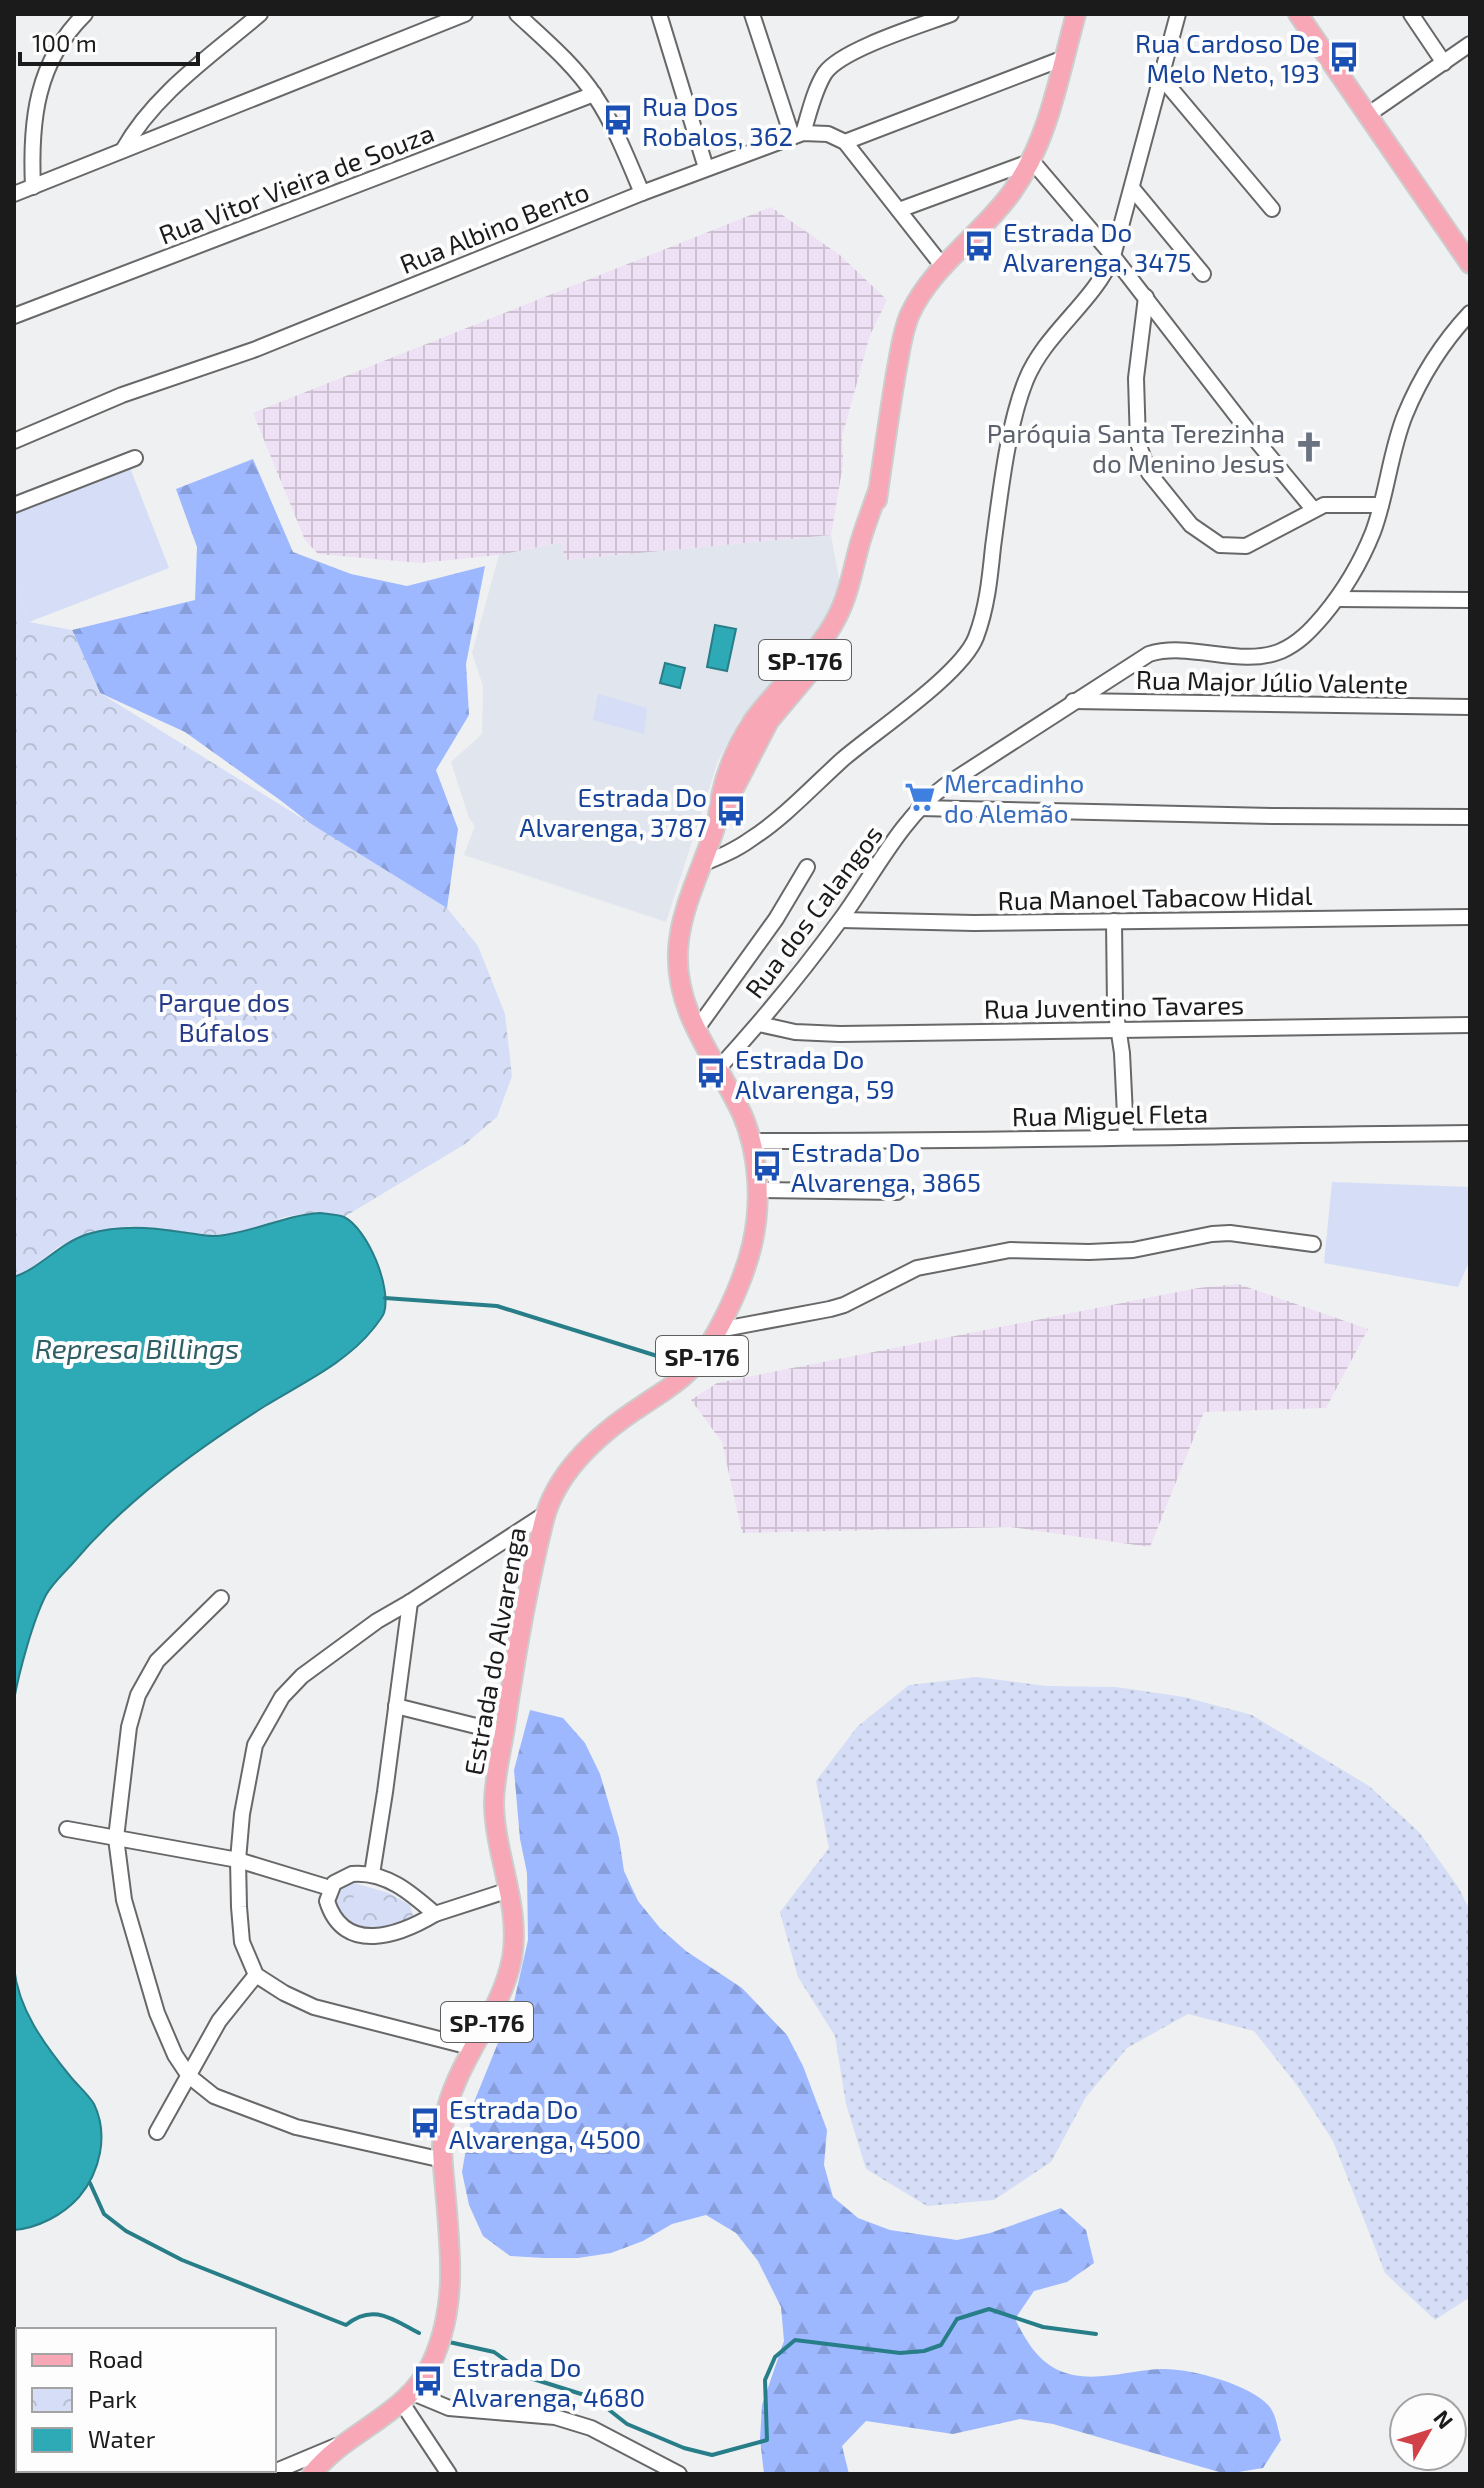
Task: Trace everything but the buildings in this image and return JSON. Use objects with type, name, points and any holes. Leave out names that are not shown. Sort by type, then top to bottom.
[{"type":"main road","name":"Estrada do Alvarenga","points":[[312,2474],[343,2443],[408,2398],[434,2359],[452,2283],[443,2122],[453,2091],[501,1994],[512,1960],[513,1918],[495,1825],[494,1795],[521,1625],[545,1514],[562,1481],[588,1449],[612,1427],[668,1389],[691,1369],[712,1343],[752,1245],[757,1190],[751,1141],[742,1114],[684,1004],[677,958],[687,907],[718,819],[724,784],[740,742],[769,699],[811,653],[836,619],[878,491],[904,330],[918,300],[995,213],[1032,161],[1043,135],[1076,14]]},
{"type":"main road","points":[[1298,14],[1470,264]]},
{"type":"street","points":[[33,187],[31,153],[34,118],[49,60],[67,32],[85,14]]},
{"type":"street","points":[[123,150],[159,101],[260,14]]},
{"type":"street","points":[[14,194],[465,14]]},
{"type":"street","points":[[517,14],[594,94],[610,121],[642,193]]},
{"type":"street","points":[[659,14],[706,168]]},
{"type":"street","points":[[752,14],[798,135]]},
{"type":"street","points":[[798,135],[820,83],[833,65],[865,48],[951,14]]},
{"type":"street","points":[[702,864],[729,853],[768,828],[844,759],[948,674],[970,650],[988,592],[1012,433],[1027,377],[1102,278],[1113,256],[1178,14]]},
{"type":"street","points":[[1411,14],[1444,63]]},
{"type":"street","points":[[1366,116],[1470,44]]},
{"type":"street","points":[[845,142],[1064,58]]},
{"type":"street","points":[[1161,77],[1272,209]]},
{"type":"street","name":"Rua Vitor Vieira de Souza","points":[[14,316],[594,94]]},
{"type":"street","points":[[798,135],[828,134],[845,142],[944,268]]},
{"type":"street","name":"Rua Albino Bento","points":[[14,441],[122,395],[256,349],[642,193],[798,135]]},
{"type":"street","points":[[899,210],[1032,161],[1113,256],[1313,509]]},
{"type":"street","points":[[1132,188],[1203,274]]},
{"type":"street","points":[[1146,297],[1136,378],[1138,443],[1149,473],[1191,525],[1220,545],[1246,546],[1313,509],[1340,504],[1381,505]]},
{"type":"street","name":"Rua dos Calangos","points":[[717,1070],[759,1024],[841,920],[919,808],[946,785],[1137,659],[1158,651],[1266,655],[1282,651],[1309,632],[1337,599],[1373,533],[1403,418],[1421,379],[1439,348],[1470,313]]},
{"type":"street","points":[[14,505],[135,458]]},
{"type":"street","points":[[1337,599],[1470,600]]},
{"type":"street","name":"Rua Major Júlio Valente","points":[[1072,701],[1470,707]]},
{"type":"street","points":[[919,808],[1470,817]]},
{"type":"street","points":[[696,1030],[776,919],[807,867]]},
{"type":"street","name":"Rua Manoel Tabacow Hidal","points":[[841,920],[974,923],[1470,917]]},
{"type":"street","points":[[1114,921],[1126,1136]]},
{"type":"street","name":"Rua Juventino Tavares","points":[[759,1024],[812,1033],[1470,1025]]},
{"type":"street","name":"Rua Miguel Fleta","points":[[751,1141],[994,1141],[1126,1136],[1470,1133]]},
{"type":"street","points":[[757,1190],[897,1192]]},
{"type":"street","points":[[718,1330],[830,1309],[917,1268],[995,1252],[1133,1250],[1212,1234],[1252,1235],[1313,1244]]},
{"type":"street","points":[[474,2048],[314,2007],[256,1975],[242,1942],[238,1860],[249,1768],[255,1745],[275,1708],[302,1676],[377,1621],[545,1514]]},
{"type":"street","points":[[221,1598],[157,1661],[138,1695],[129,1727],[116,1838],[124,1900],[157,2013],[175,2055],[189,2076],[214,2096],[296,2127],[443,2160]]},
{"type":"street","points":[[372,1874],[410,1602]]},
{"type":"street","points":[[396,1706],[504,1733]]},
{"type":"street","points":[[67,1829],[238,1860],[330,1888]]},
{"type":"street","points":[[435,1914],[398,1885],[372,1874],[352,1874],[339,1878],[330,1888],[327,1901],[342,1924],[367,1937],[391,1934],[435,1914],[509,1890]]},
{"type":"street","points":[[157,2132],[219,2021],[256,1975]]},
{"type":"street","points":[[408,2398],[449,2474]]},
{"type":"street","points":[[408,2398],[449,2408],[555,2417],[591,2428],[679,2474]]},
{"type":"street","points":[[276,2471],[343,2443]]},
{"type":"shaded area","points":[[771,207],[841,256],[887,300],[870,335],[842,437],[843,464],[831,535],[565,560],[562,542],[499,555],[420,563],[318,554],[305,540],[253,413]]},
{"type":"shaded area","points":[[831,535],[840,584],[839,603],[815,639],[739,721],[718,761],[666,922],[464,855],[475,826],[469,818],[451,762],[482,734],[483,686],[472,653],[499,555],[563,542],[566,560]]},
{"type":"shaded area","points":[[1238,1284],[1368,1329],[1326,1408],[1204,1412],[1150,1547],[1010,1527],[742,1533],[722,1442],[691,1400],[717,1383],[1198,1288]]},
{"type":"green space","points":[[253,459],[293,552],[351,574],[407,586],[485,566],[466,664],[469,715],[436,770],[458,829],[447,908],[387,883],[280,800],[185,732],[100,693],[72,630],[195,600],[197,547],[176,489]]},
{"type":"green space","points":[[130,468],[169,568],[29,622],[14,583],[14,513]]},
{"type":"green space","name":"Parque dos Búfalos","points":[[14,583],[29,622],[72,630],[100,693],[447,908],[478,946],[505,1014],[512,1076],[497,1117],[465,1144],[344,1217],[302,1214],[247,1231],[214,1237],[131,1226],[88,1234],[58,1247],[24,1274],[14,1277]]},
{"type":"green space","points":[[598,694],[647,708],[644,734],[593,720]]},
{"type":"green space","points":[[1332,1182],[1470,1187],[1470,1260],[1458,1287],[1324,1263]]},
{"type":"green space","points":[[977,1677],[1046,1686],[1116,1687],[1184,1697],[1252,1715],[1369,1786],[1419,1832],[1458,1887],[1470,1910],[1470,2297],[1435,2320],[1385,2273],[1333,2141],[1296,2084],[1254,2031],[1188,2014],[1127,2048],[1086,2097],[1051,2162],[994,2200],[927,2206],[866,2169],[846,2104],[835,2036],[798,1977],[780,1912],[829,1848],[816,1781],[857,1727],[909,1685]]},
{"type":"green space","points":[[530,1710],[563,1718],[585,1743],[600,1774],[619,1838],[624,1871],[638,1901],[660,1928],[686,1951],[742,1988],[787,2035],[803,2066],[827,2130],[824,2165],[833,2197],[858,2218],[890,2230],[957,2240],[990,2233],[1061,2208],[1086,2230],[1094,2263],[1067,2282],[1034,2291],[1015,2319],[1032,2348],[1050,2366],[1070,2374],[1096,2377],[1173,2369],[1202,2374],[1248,2391],[1269,2406],[1281,2440],[1263,2468],[1226,2474],[1053,2424],[1020,2419],[953,2434],[866,2421],[842,2446],[849,2474],[764,2474],[760,2439],[762,2405],[784,2341],[781,2307],[758,2261],[736,2233],[706,2215],[672,2224],[643,2241],[611,2253],[578,2258],[510,2256],[483,2236],[469,2205],[462,2172],[474,2102],[513,2006],[528,1940],[527,1873],[520,1839],[514,1770]]},
{"type":"green space","points":[[347,1881],[389,1893],[410,1905],[414,1919],[379,1929],[359,1927],[342,1913],[333,1900],[337,1884]]},
{"type":"green space","points":[[354,1894],[386,1901],[383,1914],[351,1908]]},
{"type":"water","points":[[715,625],[736,629],[727,671],[707,667]]},
{"type":"water","points":[[665,663],[685,668],[680,688],[660,683]]},
{"type":"water","name":"Represa Billings","points":[[320,1213],[344,1217],[362,1234],[381,1275],[386,1302],[382,1317],[350,1352],[188,1458],[139,1497],[94,1540],[46,1595],[27,1646],[14,1700],[14,1277],[78,1238],[100,1231],[146,1228],[217,1236]]},
{"type":"water","points":[[14,1967],[21,1997],[42,2039],[94,2104],[99,2116],[101,2140],[97,2165],[79,2197],[50,2220],[14,2230]]},
{"type":"waterway","points":[[385,1298],[497,1306],[670,1360]]},
{"type":"waterway","points":[[90,2183],[104,2214],[126,2231],[182,2260],[346,2325],[356,2318],[374,2314],[419,2333]]},
{"type":"waterway","points":[[449,2342],[494,2352],[530,2378],[594,2398],[627,2424],[684,2448],[712,2455],[767,2440],[765,2380],[775,2357],[795,2340],[900,2353],[924,2351],[941,2345],[957,2319],[989,2309],[1043,2327],[1096,2334]]},
{"type":"place","name":"Rua Cardoso De Melo Neto, 193","points":[[1344,57]]},
{"type":"place","name":"Rua Dos Robalos, 362","points":[[618,120]]},
{"type":"place","name":"Estrada Do Alvarenga, 3475","points":[[979,246]]},
{"type":"place","name":"Paróquia Santa Terezinha do Menino Jesus","points":[[1309,447]]},
{"type":"place","name":"Mercadinho do Alemão","points":[[920,797]]},
{"type":"place","name":"Estrada Do Alvarenga, 3787","points":[[731,811]]},
{"type":"place","name":"Estrada Do Alvarenga, 59","points":[[711,1073]]},
{"type":"place","name":"Estrada Do Alvarenga, 3865","points":[[767,1166]]},
{"type":"place","name":"Estrada Do Alvarenga, 4500","points":[[425,2123]]},
{"type":"place","name":"Estrada Do Alvarenga, 4680","points":[[428,2381]]}]
